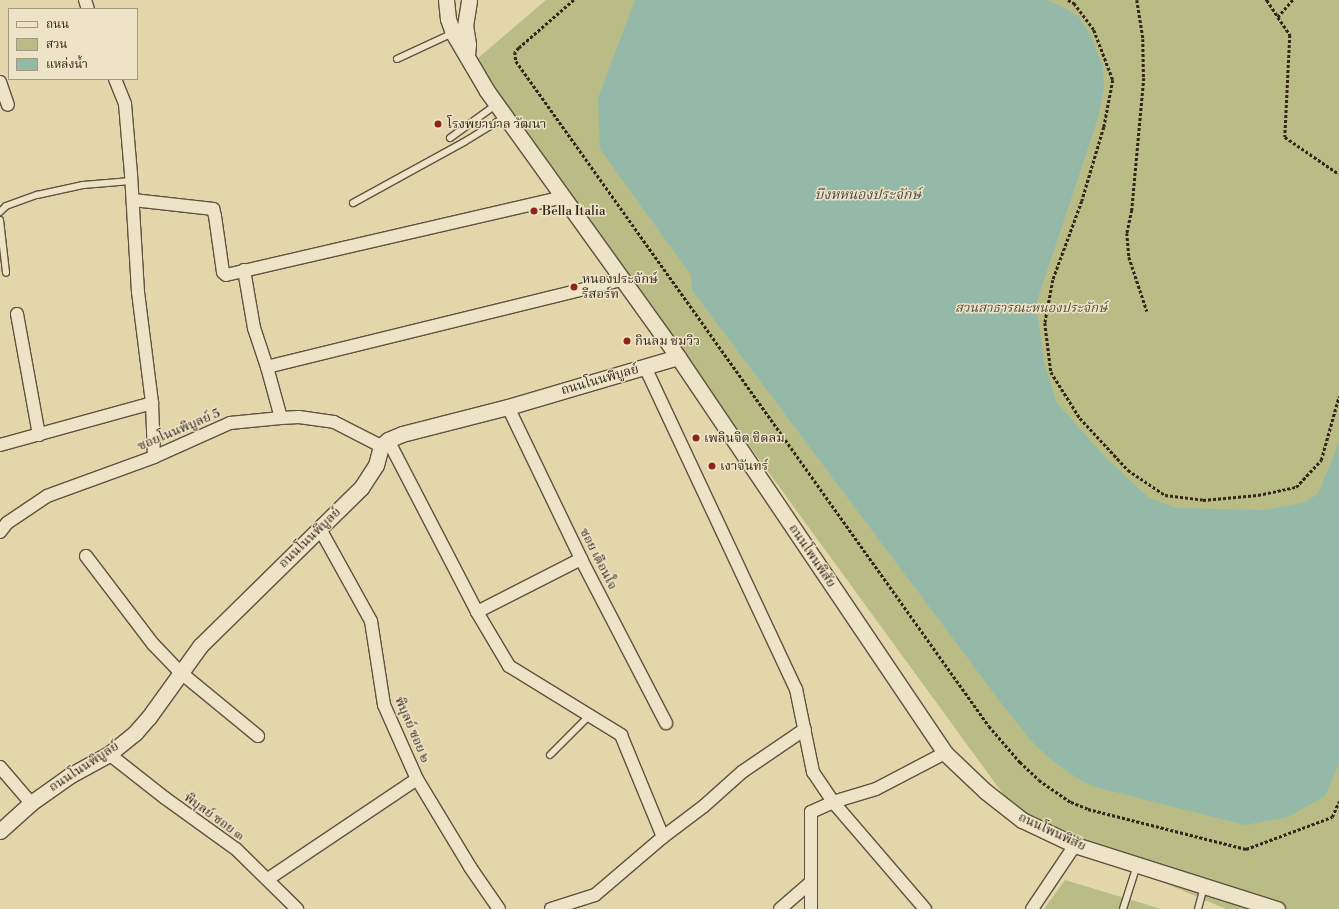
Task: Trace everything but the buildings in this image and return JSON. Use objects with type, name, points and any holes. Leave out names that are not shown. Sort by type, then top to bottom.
[{"type":"street","name":"ถนนโพนพิสัย","points":[[446,0],[448,19],[453,33],[459,45],[467,55],[497,104],[562,197],[678,357],[945,753],[985,791],[1022,820],[1075,845],[1260,907],[1277,909]]},
{"type":"street","points":[[467,55],[468,44],[465,26],[469,0]]},
{"type":"street","points":[[115,80],[125,104],[138,292],[152,403],[154,457]]},
{"type":"street","points":[[0,82],[8,105]]},
{"type":"street","points":[[132,200],[211,208],[214,211],[223,272],[226,275],[562,197]]},
{"type":"street","points":[[244,270],[254,328],[267,366],[281,418]]},
{"type":"street","points":[[267,366],[622,280]]},
{"type":"street","points":[[17,314],[39,435]]},
{"type":"street","name":"ถนนโนนพิบูลย์","points":[[0,831],[30,803],[69,776],[109,754],[135,733],[149,717],[200,646],[361,488],[376,465],[384,443],[402,434],[508,407],[678,357]]},
{"type":"street","points":[[645,367],[796,689],[813,772],[833,802],[925,909]]},
{"type":"street","points":[[0,445],[152,403]]},
{"type":"street","name":"ซอย เตือนใจ","points":[[508,407],[581,559],[666,723]]},
{"type":"street","name":"ซอยโนนพิบูลย์ 5","points":[[0,532],[7,523],[47,496],[154,457],[230,423],[299,417],[334,422],[384,443]]},
{"type":"street","points":[[384,443],[477,612],[509,666],[591,715],[621,735],[663,837]]},
{"type":"street","name":"พิบุลย์ ซอย ๒","points":[[320,529],[371,621],[384,705],[417,779],[470,867],[499,909]]},
{"type":"street","points":[[86,556],[153,644],[180,672],[258,736]]},
{"type":"street","points":[[477,612],[581,559]]},
{"type":"street","points":[[551,909],[595,895],[663,837],[704,806],[742,772],[805,729]]},
{"type":"street","points":[[811,909],[811,812],[833,802],[876,789],[945,753]]},
{"type":"street","name":"พิบุลย์ ซอย ๓","points":[[109,754],[165,798],[236,849],[297,909]]},
{"type":"street","points":[[0,767],[30,803]]},
{"type":"street","points":[[268,879],[417,779]]},
{"type":"street","points":[[1032,909],[1075,845]]},
{"type":"street","points":[[780,909],[810,883]]},
{"type":"lane","points":[[397,59],[453,33]]},
{"type":"lane","points":[[450,138],[497,104]]},
{"type":"lane","points":[[353,203],[464,142],[506,117]]},
{"type":"lane","points":[[0,212],[6,206],[37,195],[83,185],[131,181]]},
{"type":"lane","points":[[0,220],[6,273]]},
{"type":"lane","points":[[550,755],[591,715]]},
{"type":"lane","points":[[1123,909],[1137,865]]},
{"type":"lane","points":[[1198,909],[1204,887]]},
{"type":"path","points":[[574,0],[515,52],[516,61],[989,726],[1020,762],[1039,780],[1071,802],[1088,809],[1246,849],[1332,817],[1339,801]]},
{"type":"path","points":[[1068,0],[1074,3],[1094,30],[1113,80],[1104,127],[1082,201],[1053,280],[1045,323],[1051,372],[1080,418],[1128,470],[1165,495],[1203,500],[1219,499],[1258,495],[1296,487],[1321,460],[1339,396]]},
{"type":"path","points":[[1137,0],[1143,39],[1144,78],[1136,179],[1132,210],[1126,234],[1129,257],[1148,311]]},
{"type":"path","points":[[1265,0],[1268,0],[1290,35],[1285,137],[1339,174]]},
{"type":"path","points":[[1278,17],[1293,0]]},
{"type":"green space","name":"สวนสาธารณะหนองประจักษ์","points":[[546,0],[1339,0],[1339,909],[1226,909],[1075,845],[1022,820],[471,64]]},
{"type":"green space","points":[[1065,880],[1161,909],[1044,909]]},
{"type":"water","name":"บึงหหนองประจักษ์","points":[[635,0],[1047,0],[1061,6],[1079,17],[1091,36],[1103,67],[1104,88],[1098,118],[1036,304],[1044,362],[1057,403],[1106,458],[1149,498],[1177,508],[1262,510],[1303,503],[1318,494],[1339,442],[1339,764],[1325,796],[1288,817],[1245,825],[1095,787],[1082,781],[1054,762],[1036,746],[1008,712],[692,290],[691,275],[600,149],[598,98]]},
{"type":"place","name":"โรงพยาบาล วัฒนา","points":[[438,124]]},
{"type":"place","name":"Bella Italia","points":[[534,211]]},
{"type":"place","name":"หนองประจักษ์ รีสอร์ท","points":[[574,287]]},
{"type":"place","name":"กินลม ชมวิว","points":[[627,341]]},
{"type":"place","name":"เพลินจิต ชิดลม","points":[[696,438]]},
{"type":"place","name":"เงาจันทร์","points":[[712,466]]}]
